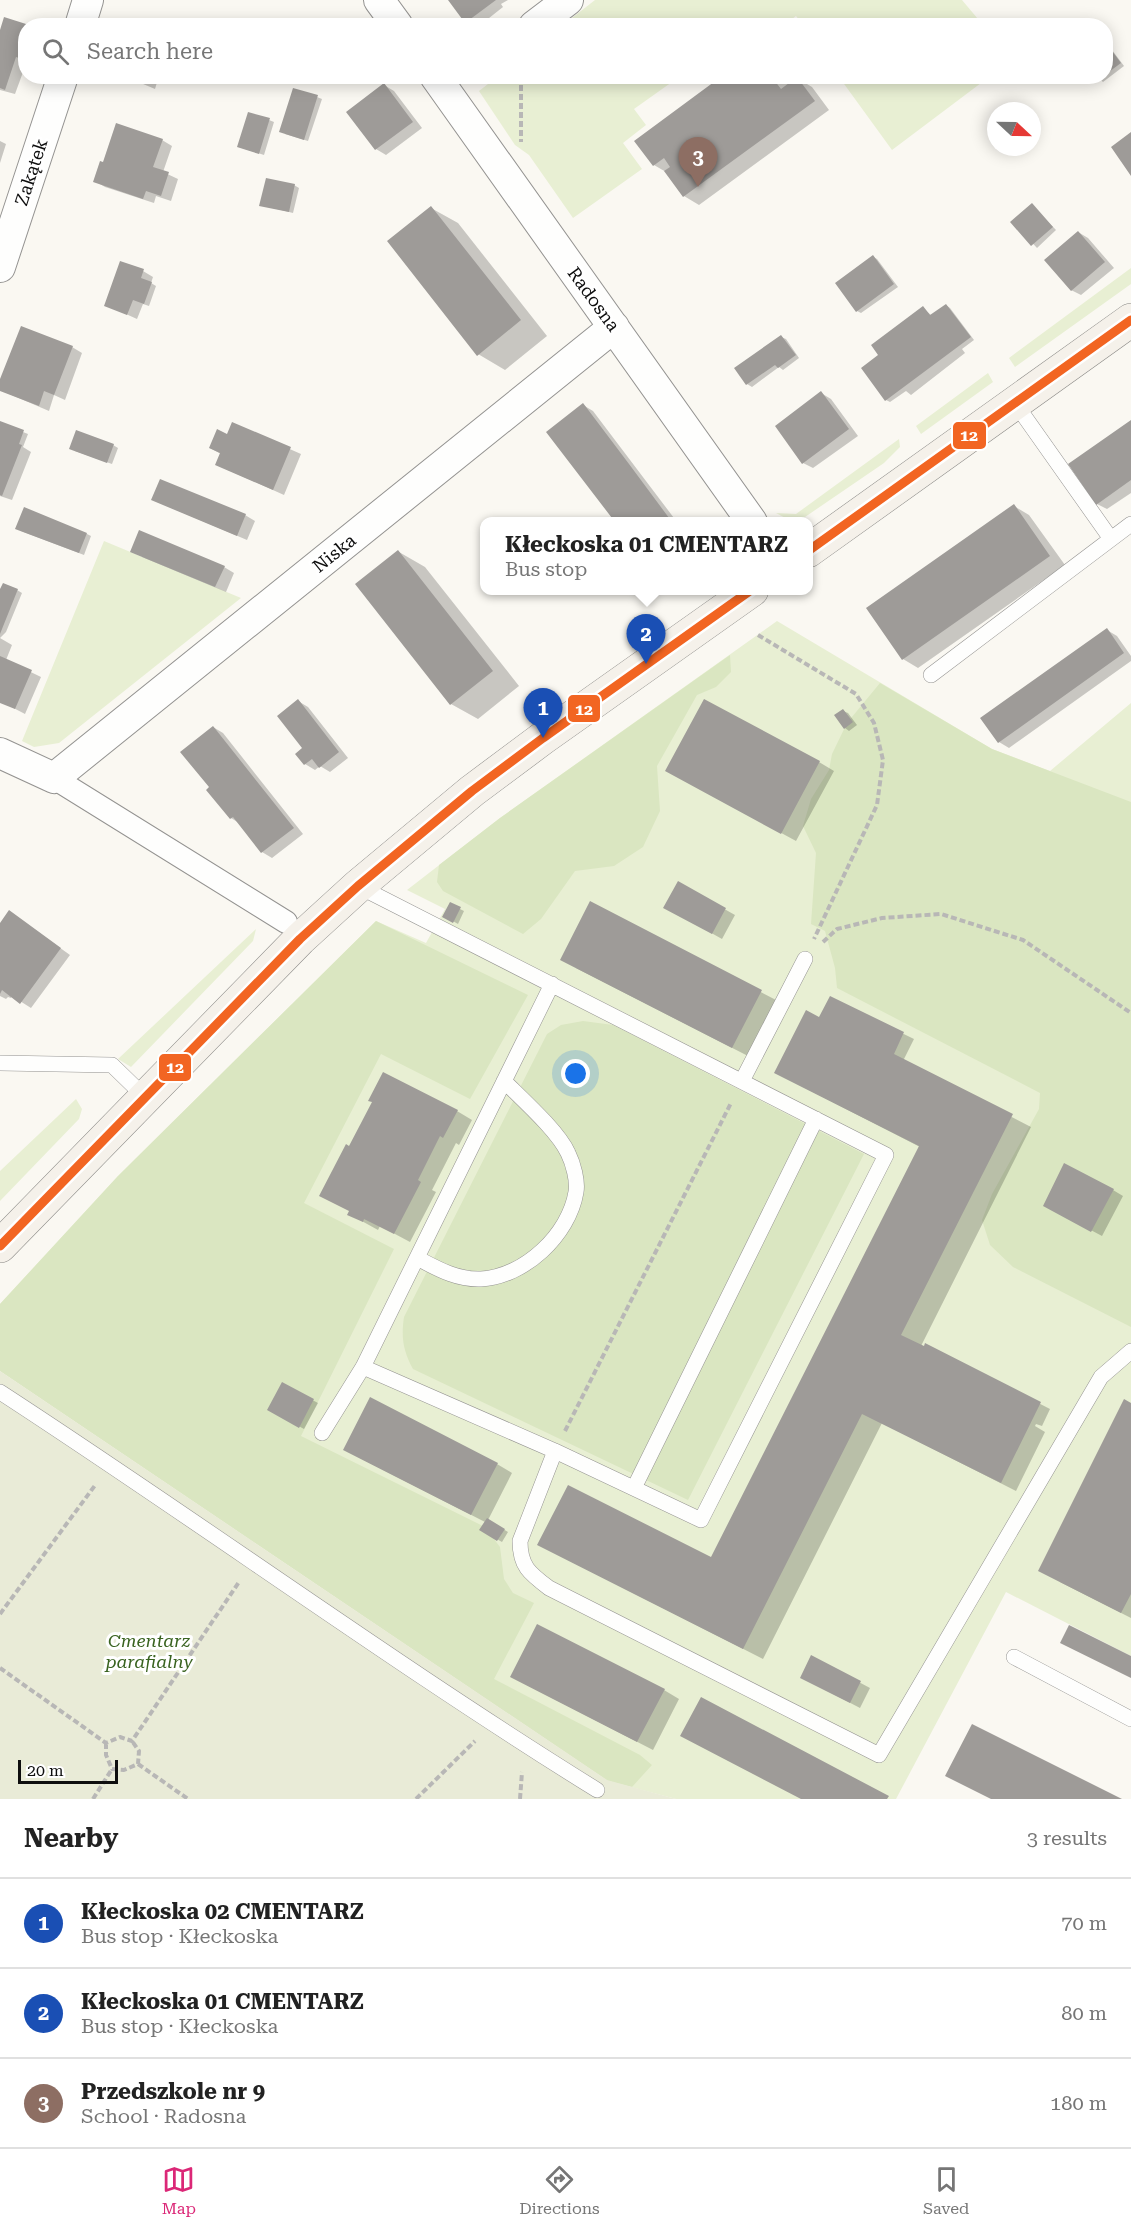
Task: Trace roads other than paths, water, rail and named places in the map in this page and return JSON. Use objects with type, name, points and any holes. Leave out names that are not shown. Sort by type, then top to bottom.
[{"type":"main road","points":[[813,546],[1131,320]]},
{"type":"main road","points":[[0,1246],[300,939],[358,886],[472,791],[534,744],[746,595]]},
{"type":"street","points":[[82,18],[88,0]]},
{"type":"street","points":[[379,0],[392,18]]},
{"type":"street","points":[[544,18],[568,0]]},
{"type":"street","name":"Zakątek","points":[[0,267],[60,84]]},
{"type":"street","name":"Radosna","points":[[451,84],[614,327],[748,517]]},
{"type":"street","name":"Niska","points":[[54,778],[614,327]]},
{"type":"street","points":[[0,753],[54,778],[286,922]]},
{"type":"lane","points":[[1015,403],[1111,539]]},
{"type":"lane","points":[[931,675],[1131,524]]},
{"type":"lane","points":[[358,886],[886,1155],[701,1520],[555,1451],[363,1367]]},
{"type":"lane","points":[[742,1081],[805,958]]},
{"type":"lane","points":[[322,1432],[363,1367],[552,984]]},
{"type":"lane","points":[[1,1064],[112,1065],[145,1097]]},
{"type":"lane","points":[[417,1258],[451,1276],[480,1279],[499,1276],[532,1260],[545,1248],[571,1211],[577,1190],[568,1152],[545,1123],[504,1082]]},
{"type":"lane","points":[[634,1488],[816,1119]]},
{"type":"lane","points":[[555,1451],[520,1541],[520,1556],[531,1575],[549,1588],[879,1755],[1101,1377],[1131,1351]]},
{"type":"lane","points":[[0,1392],[111,1464],[493,1724],[597,1790]]},
{"type":"lane","points":[[1014,1657],[1131,1719]]},
{"type":"place","name":"Przedszkole nr 9","points":[[698,187]]},
{"type":"place","name":"Kłeckoska 01 CMENTARZ","points":[[646,664]]},
{"type":"place","name":"Kłeckoska 02 CMENTARZ","points":[[543,738]]},
{"type":"park label","name":"Cmentarz parafialny","points":[[149,1650]]}]
